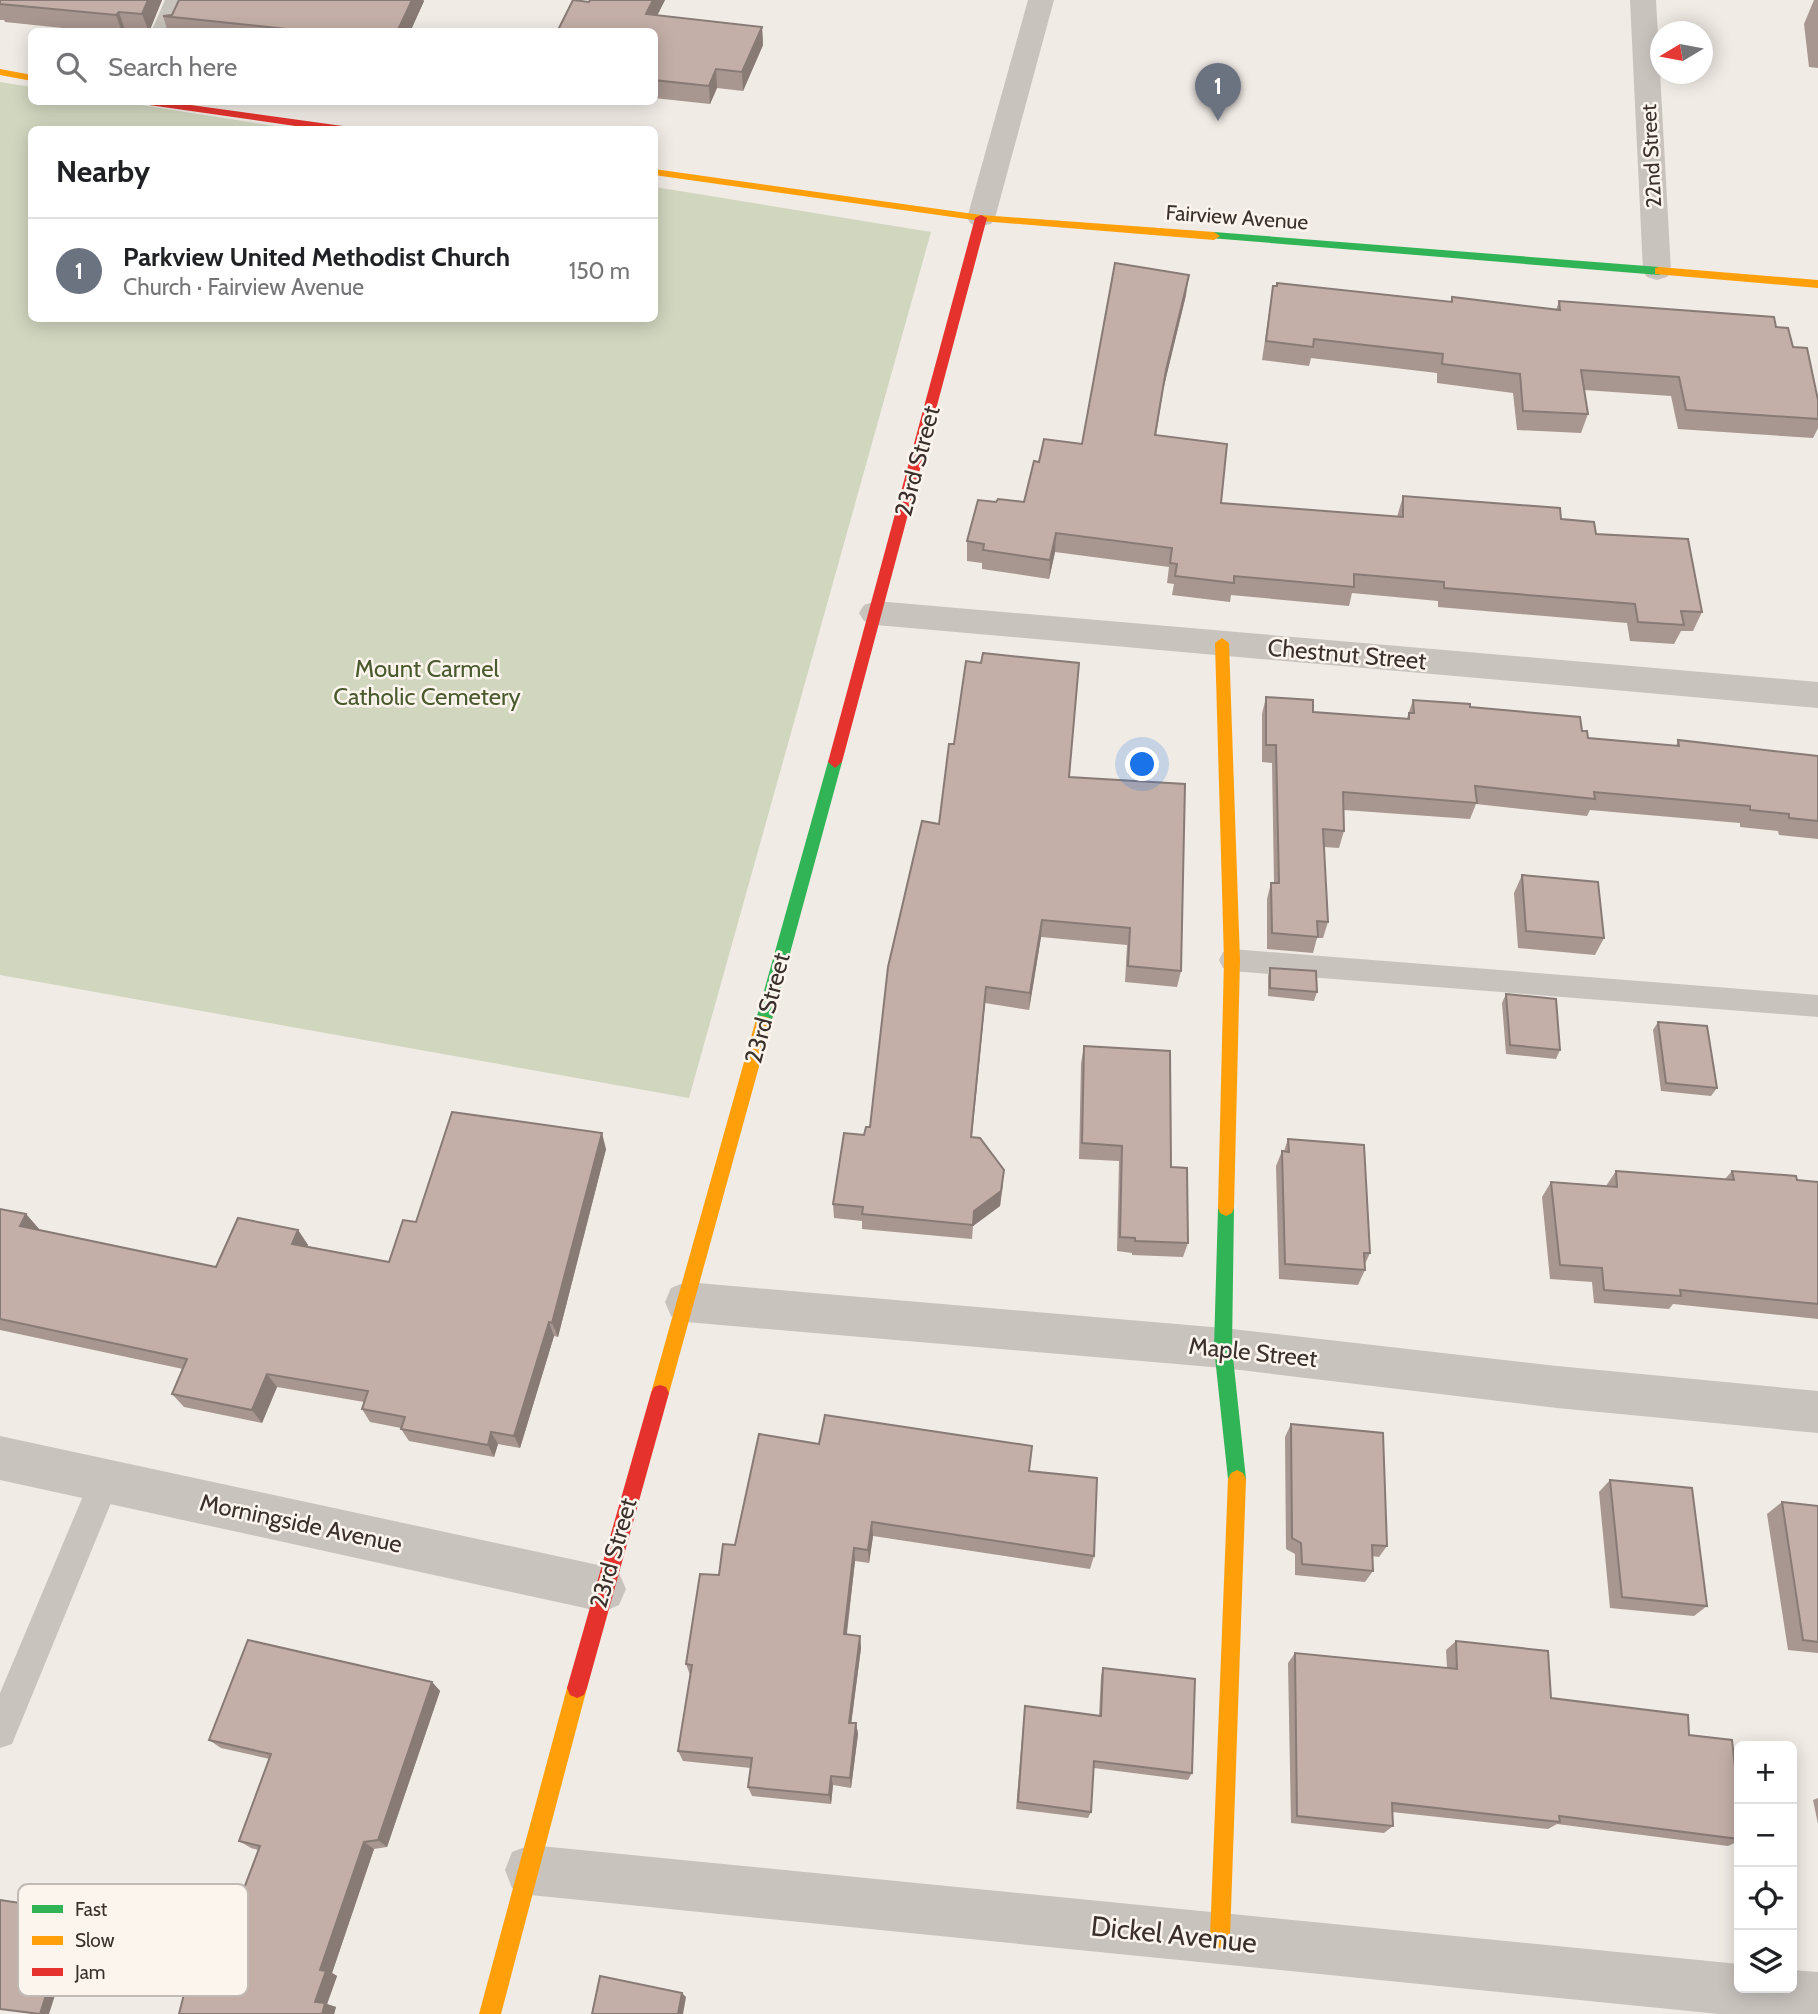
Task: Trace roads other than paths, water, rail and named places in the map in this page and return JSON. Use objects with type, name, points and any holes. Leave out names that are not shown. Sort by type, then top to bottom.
[{"type":"street","points":[[165,28],[178,0]]},
{"type":"street","name":"23rd Street","points":[[489,2014],[530,1870],[603,1588],[686,1302],[876,613],[1041,0]]},
{"type":"street","name":"22nd Street","points":[[1643,0],[1657,271]]},
{"type":"street","points":[[0,72],[28,77]]},
{"type":"street","points":[[171,105],[321,126]]},
{"type":"street","name":"Fairview Avenue","points":[[658,173],[981,218],[1818,284]]},
{"type":"street","name":"Chestnut Street","points":[[876,613],[1818,695]]},
{"type":"street","points":[[1220,1938],[1238,1491],[1223,1348],[1231,1085],[1231,960],[1222,643]]},
{"type":"street","name":"Maple Street","points":[[686,1302],[1223,1348],[1557,1387],[1818,1412]]},
{"type":"street","name":"Morningside Avenue","points":[[0,1458],[603,1588]]},
{"type":"street","name":"Dickel Avenue","points":[[530,1870],[1818,1998]]},
{"type":"lane","points":[[1231,960],[1818,1006]]},
{"type":"lane","points":[[0,1732],[106,1480]]},
{"type":"place","name":"Parkview United Methodist Church","points":[[1218,121]]},
{"type":"park label","name":"Mount Carmel Catholic Cemetery","points":[[427,682]]}]
